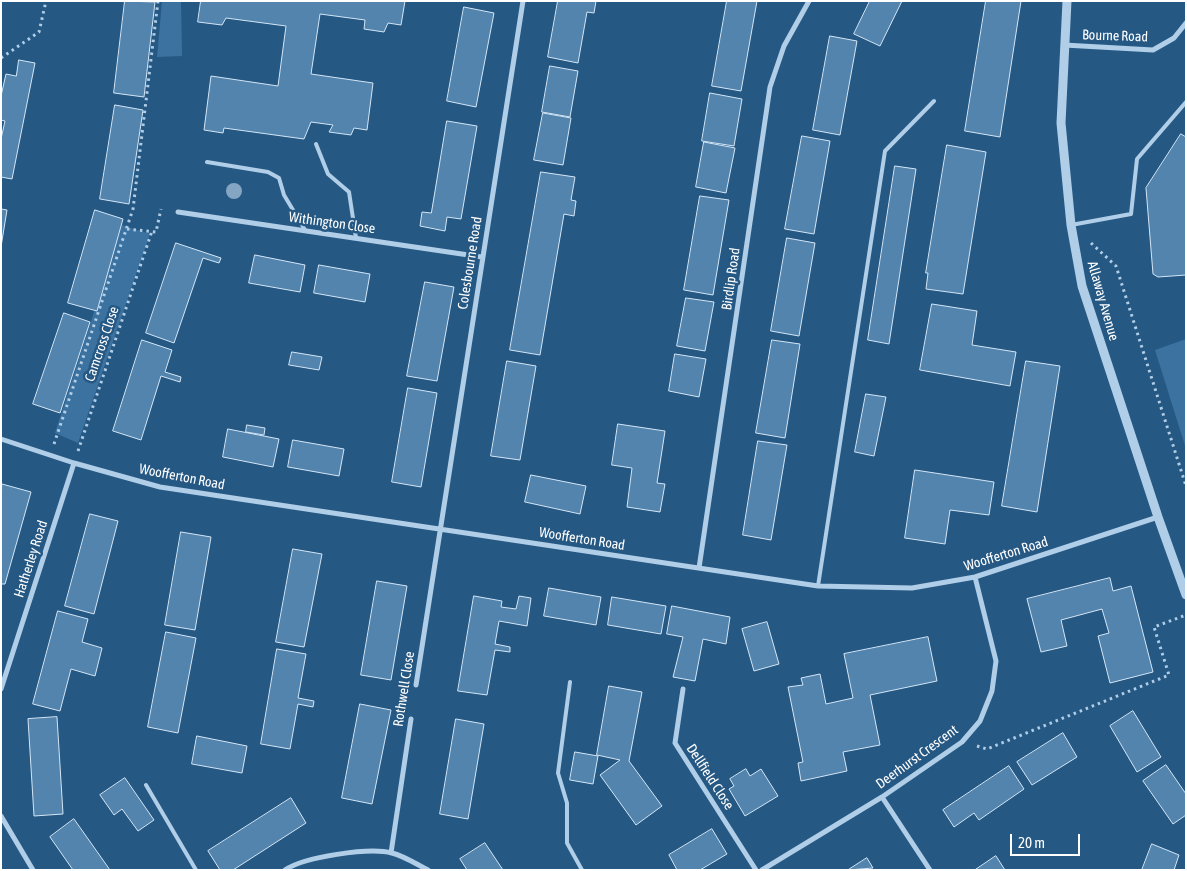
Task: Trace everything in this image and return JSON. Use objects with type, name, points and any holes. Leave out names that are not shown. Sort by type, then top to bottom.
[{"type":"street","name":"Colesbourne Road","points":[[440,529],[523,1]]},
{"type":"street","name":"Birdlip Road","points":[[699,568],[770,88],[784,46],[809,1]]},
{"type":"street","name":"Allaway Avenue","points":[[1067,1],[1062,123],[1071,225],[1082,286],[1158,517],[1186,595]]},
{"type":"street","name":"Bourne Road","points":[[1064,45],[1152,50],[1174,38],[1186,23]]},
{"type":"street","name":"Withington Close","points":[[178,212],[482,256]]},
{"type":"street","name":"Woofferton Road","points":[[1,439],[74,464],[160,487],[818,586],[912,588],[975,577],[1158,517]]},
{"type":"street","name":"Hatherley Road","points":[[1,689],[74,464]]},
{"type":"street","name":"Rothwell Close","points":[[416,685],[440,529]]},
{"type":"street","name":"Deerhurst Crescent","points":[[762,870],[882,797],[962,742],[980,720],[992,691],[996,661],[975,577]]},
{"type":"street","name":"Dellfield Close","points":[[683,689],[675,744],[756,870]]},
{"type":"street","name":"Rothwell Close","points":[[391,853],[411,719]]},
{"type":"street","points":[[882,797],[930,870]]},
{"type":"street","points":[[1,816],[33,870]]},
{"type":"street","points":[[285,870],[294,864],[342,853],[391,853],[428,870]]},
{"type":"lane","points":[[818,586],[885,151],[934,101]]},
{"type":"lane","points":[[1071,225],[1131,214],[1137,159],[1186,102]]},
{"type":"lane","points":[[316,144],[328,174],[349,192],[356,238]]},
{"type":"lane","points":[[207,162],[268,172],[279,178],[284,195],[305,230]]},
{"type":"lane","points":[[570,682],[558,772],[567,803],[567,843],[582,870]]},
{"type":"lane","points":[[146,785],[196,870]]},
{"type":"path","points":[[1,58],[40,32],[46,1]]},
{"type":"path","name":"Camcross Close","points":[[50,455],[134,209],[158,1]]},
{"type":"path","name":"Camcross Close","points":[[74,464],[152,231],[156,232],[162,209]]},
{"type":"path","points":[[1071,225],[1116,266],[1186,486]]},
{"type":"path","points":[[127,229],[152,231]]},
{"type":"path","points":[[962,742],[987,749],[1169,675],[1154,626],[1186,615]]},
{"type":"shaded area","points":[[162,1],[181,1],[182,56],[157,57]]},
{"type":"shaded area","points":[[122,225],[150,234],[78,443],[55,433]]},
{"type":"shaded area","points":[[1186,339],[1186,449],[1155,350]]},
{"type":"building","points":[[125,1],[155,2],[144,97],[114,93]]},
{"type":"building","points":[[201,1],[405,1],[401,25],[388,23],[384,32],[364,29],[365,20],[320,14],[311,74],[373,83],[367,130],[354,128],[351,135],[329,132],[333,125],[311,122],[304,139],[224,128],[223,133],[204,130],[211,76],[278,86],[286,26],[226,18],[222,25],[198,22]]},
{"type":"building","points":[[558,1],[596,1],[594,13],[587,12],[578,63],[548,57]]},
{"type":"building","points":[[727,1],[757,1],[741,91],[712,86]]},
{"type":"building","points":[[870,1],[902,1],[880,46],[854,34]]},
{"type":"building","points":[[986,1],[1021,1],[1000,137],[965,131]]},
{"type":"building","points":[[464,7],[494,13],[476,107],[447,101]]},
{"type":"building","points":[[830,36],[857,41],[840,135],[813,130]]},
{"type":"building","points":[[19,60],[35,63],[12,179],[1,177],[1,139],[5,121],[1,120],[1,96],[6,74],[16,76]]},
{"type":"building","points":[[550,66],[578,71],[570,117],[542,112]]},
{"type":"building","points":[[710,93],[742,99],[734,146],[702,141]]},
{"type":"building","points":[[115,105],[143,110],[129,204],[100,199]]},
{"type":"building","points":[[543,113],[571,118],[563,165],[534,160]]},
{"type":"building","points":[[447,121],[477,126],[461,219],[447,217],[445,231],[420,226],[422,212],[431,213]]},
{"type":"building","points":[[1181,134],[1186,137],[1186,275],[1158,277],[1153,274],[1146,188]]},
{"type":"building","points":[[802,136],[830,141],[814,234],[785,229]]},
{"type":"building","points":[[704,142],[735,148],[726,193],[696,187]]},
{"type":"building","points":[[947,145],[986,152],[963,294],[926,289],[928,273],[926,273]]},
{"type":"building","points":[[895,166],[916,169],[889,344],[868,340]]},
{"type":"building","points":[[541,172],[575,177],[571,200],[576,201],[574,216],[564,214],[540,355],[510,350]]},
{"type":"building","points":[[700,196],[729,200],[713,295],[684,290]]},
{"type":"building","points":[[1,209],[7,210],[1,247]]},
{"type":"building","points":[[95,210],[123,219],[97,311],[68,303]]},
{"type":"building","points":[[787,238],[815,243],[799,336],[771,331]]},
{"type":"building","points":[[176,243],[221,258],[219,263],[203,258],[174,343],[146,333]]},
{"type":"building","points":[[255,255],[305,265],[300,292],[249,283]]},
{"type":"building","points":[[319,265],[370,274],[365,302],[314,293]]},
{"type":"building","points":[[425,282],[454,287],[437,381],[407,376]]},
{"type":"building","points":[[686,298],[714,302],[705,351],[677,346]]},
{"type":"building","points":[[932,304],[977,311],[972,345],[1016,352],[1010,386],[920,370]]},
{"type":"building","points":[[64,313],[90,322],[60,413],[33,404]]},
{"type":"building","points":[[142,340],[172,350],[165,372],[181,377],[180,382],[161,376],[141,440],[113,431]]},
{"type":"building","points":[[772,340],[800,344],[785,438],[756,433]]},
{"type":"building","points":[[292,352],[322,357],[319,370],[289,365]]},
{"type":"building","points":[[675,354],[706,359],[699,397],[669,391]]},
{"type":"building","points":[[507,361],[536,366],[520,460],[491,456]]},
{"type":"building","points":[[1026,361],[1060,366],[1037,512],[1002,506]]},
{"type":"building","points":[[408,388],[437,393],[421,487],[392,482]]},
{"type":"building","points":[[866,394],[886,397],[874,456],[855,452]]},
{"type":"building","points":[[618,424],[665,431],[657,483],[665,484],[660,512],[627,507],[632,468],[612,465]]},
{"type":"building","points":[[247,425],[265,428],[264,435],[246,432]]},
{"type":"building","points":[[228,429],[279,439],[273,467],[223,457]]},
{"type":"building","points":[[293,440],[344,449],[339,476],[288,467]]},
{"type":"building","points":[[758,441],[787,445],[771,540],[743,535]]},
{"type":"building","points":[[915,470],[994,482],[989,515],[950,510],[945,544],[905,538]]},
{"type":"building","points":[[531,475],[586,486],[580,514],[525,502]]},
{"type":"building","points":[[2,484],[31,492],[5,584],[1,584]]},
{"type":"building","points":[[90,514],[118,521],[94,614],[65,606]]},
{"type":"building","points":[[181,532],[211,537],[195,630],[165,625]]},
{"type":"building","points":[[293,549],[322,554],[304,647],[276,642]]},
{"type":"building","points":[[1110,578],[1113,591],[1131,586],[1153,672],[1110,683],[1098,636],[1109,633],[1102,609],[1061,620],[1067,646],[1041,652],[1027,599]]},
{"type":"building","points":[[377,581],[407,586],[391,680],[361,675]]},
{"type":"building","points":[[549,588],[601,597],[596,625],[544,616]]},
{"type":"building","points":[[474,596],[502,601],[501,607],[516,609],[519,596],[531,598],[527,626],[499,621],[495,644],[510,647],[510,652],[495,650],[487,695],[458,691]]},
{"type":"building","points":[[612,597],[666,606],[661,634],[608,625]]},
{"type":"building","points":[[672,606],[730,617],[726,644],[703,639],[695,681],[673,677],[683,637],[667,634]]},
{"type":"building","points":[[58,611],[88,619],[82,642],[102,648],[95,676],[71,669],[60,711],[33,704]]},
{"type":"building","points":[[767,622],[779,664],[754,671],[742,629]]},
{"type":"building","points":[[166,632],[196,638],[178,733],[148,727]]},
{"type":"building","points":[[928,637],[937,681],[870,695],[880,745],[843,752],[847,771],[801,781],[798,763],[803,762],[788,687],[803,685],[801,678],[820,674],[826,704],[853,698],[844,654]]},
{"type":"building","points":[[277,649],[306,654],[298,698],[314,701],[313,707],[298,704],[290,749],[261,744]]},
{"type":"building","points":[[609,686],[642,692],[629,761],[662,806],[636,825],[600,775],[620,760],[597,755]]},
{"type":"building","points":[[360,704],[391,710],[372,804],[342,798]]},
{"type":"building","points":[[1133,711],[1161,757],[1137,772],[1110,726]]},
{"type":"building","points":[[57,717],[63,814],[34,816],[28,719]]},
{"type":"building","points":[[456,719],[484,724],[468,819],[440,814]]},
{"type":"building","points":[[1063,733],[1077,757],[1032,785],[1017,762]]},
{"type":"building","points":[[197,736],[247,746],[242,773],[192,764]]},
{"type":"building","points":[[575,752],[598,756],[593,784],[570,780]]},
{"type":"building","points":[[1166,765],[1186,794],[1186,815],[1173,824],[1143,781]]},
{"type":"building","points":[[1009,766],[1024,789],[979,820],[974,813],[954,827],[943,810]]},
{"type":"building","points":[[746,769],[750,776],[761,769],[778,796],[745,816],[729,789],[734,786],[730,779]]},
{"type":"building","points":[[125,778],[154,820],[138,831],[122,809],[114,815],[100,795]]},
{"type":"building","points":[[291,798],[306,823],[233,870],[220,870],[208,851]]},
{"type":"building","points":[[74,819],[110,870],[73,870],[50,837]]},
{"type":"building","points":[[712,829],[727,854],[700,870],[677,870],[669,855]]},
{"type":"building","points":[[485,843],[503,870],[467,870],[460,859]]},
{"type":"building","points":[[1152,844],[1179,855],[1174,870],[1142,870]]},
{"type":"building","points":[[996,856],[1005,870],[975,870]]},
{"type":"building","points":[[867,858],[873,868],[848,870]]}]
